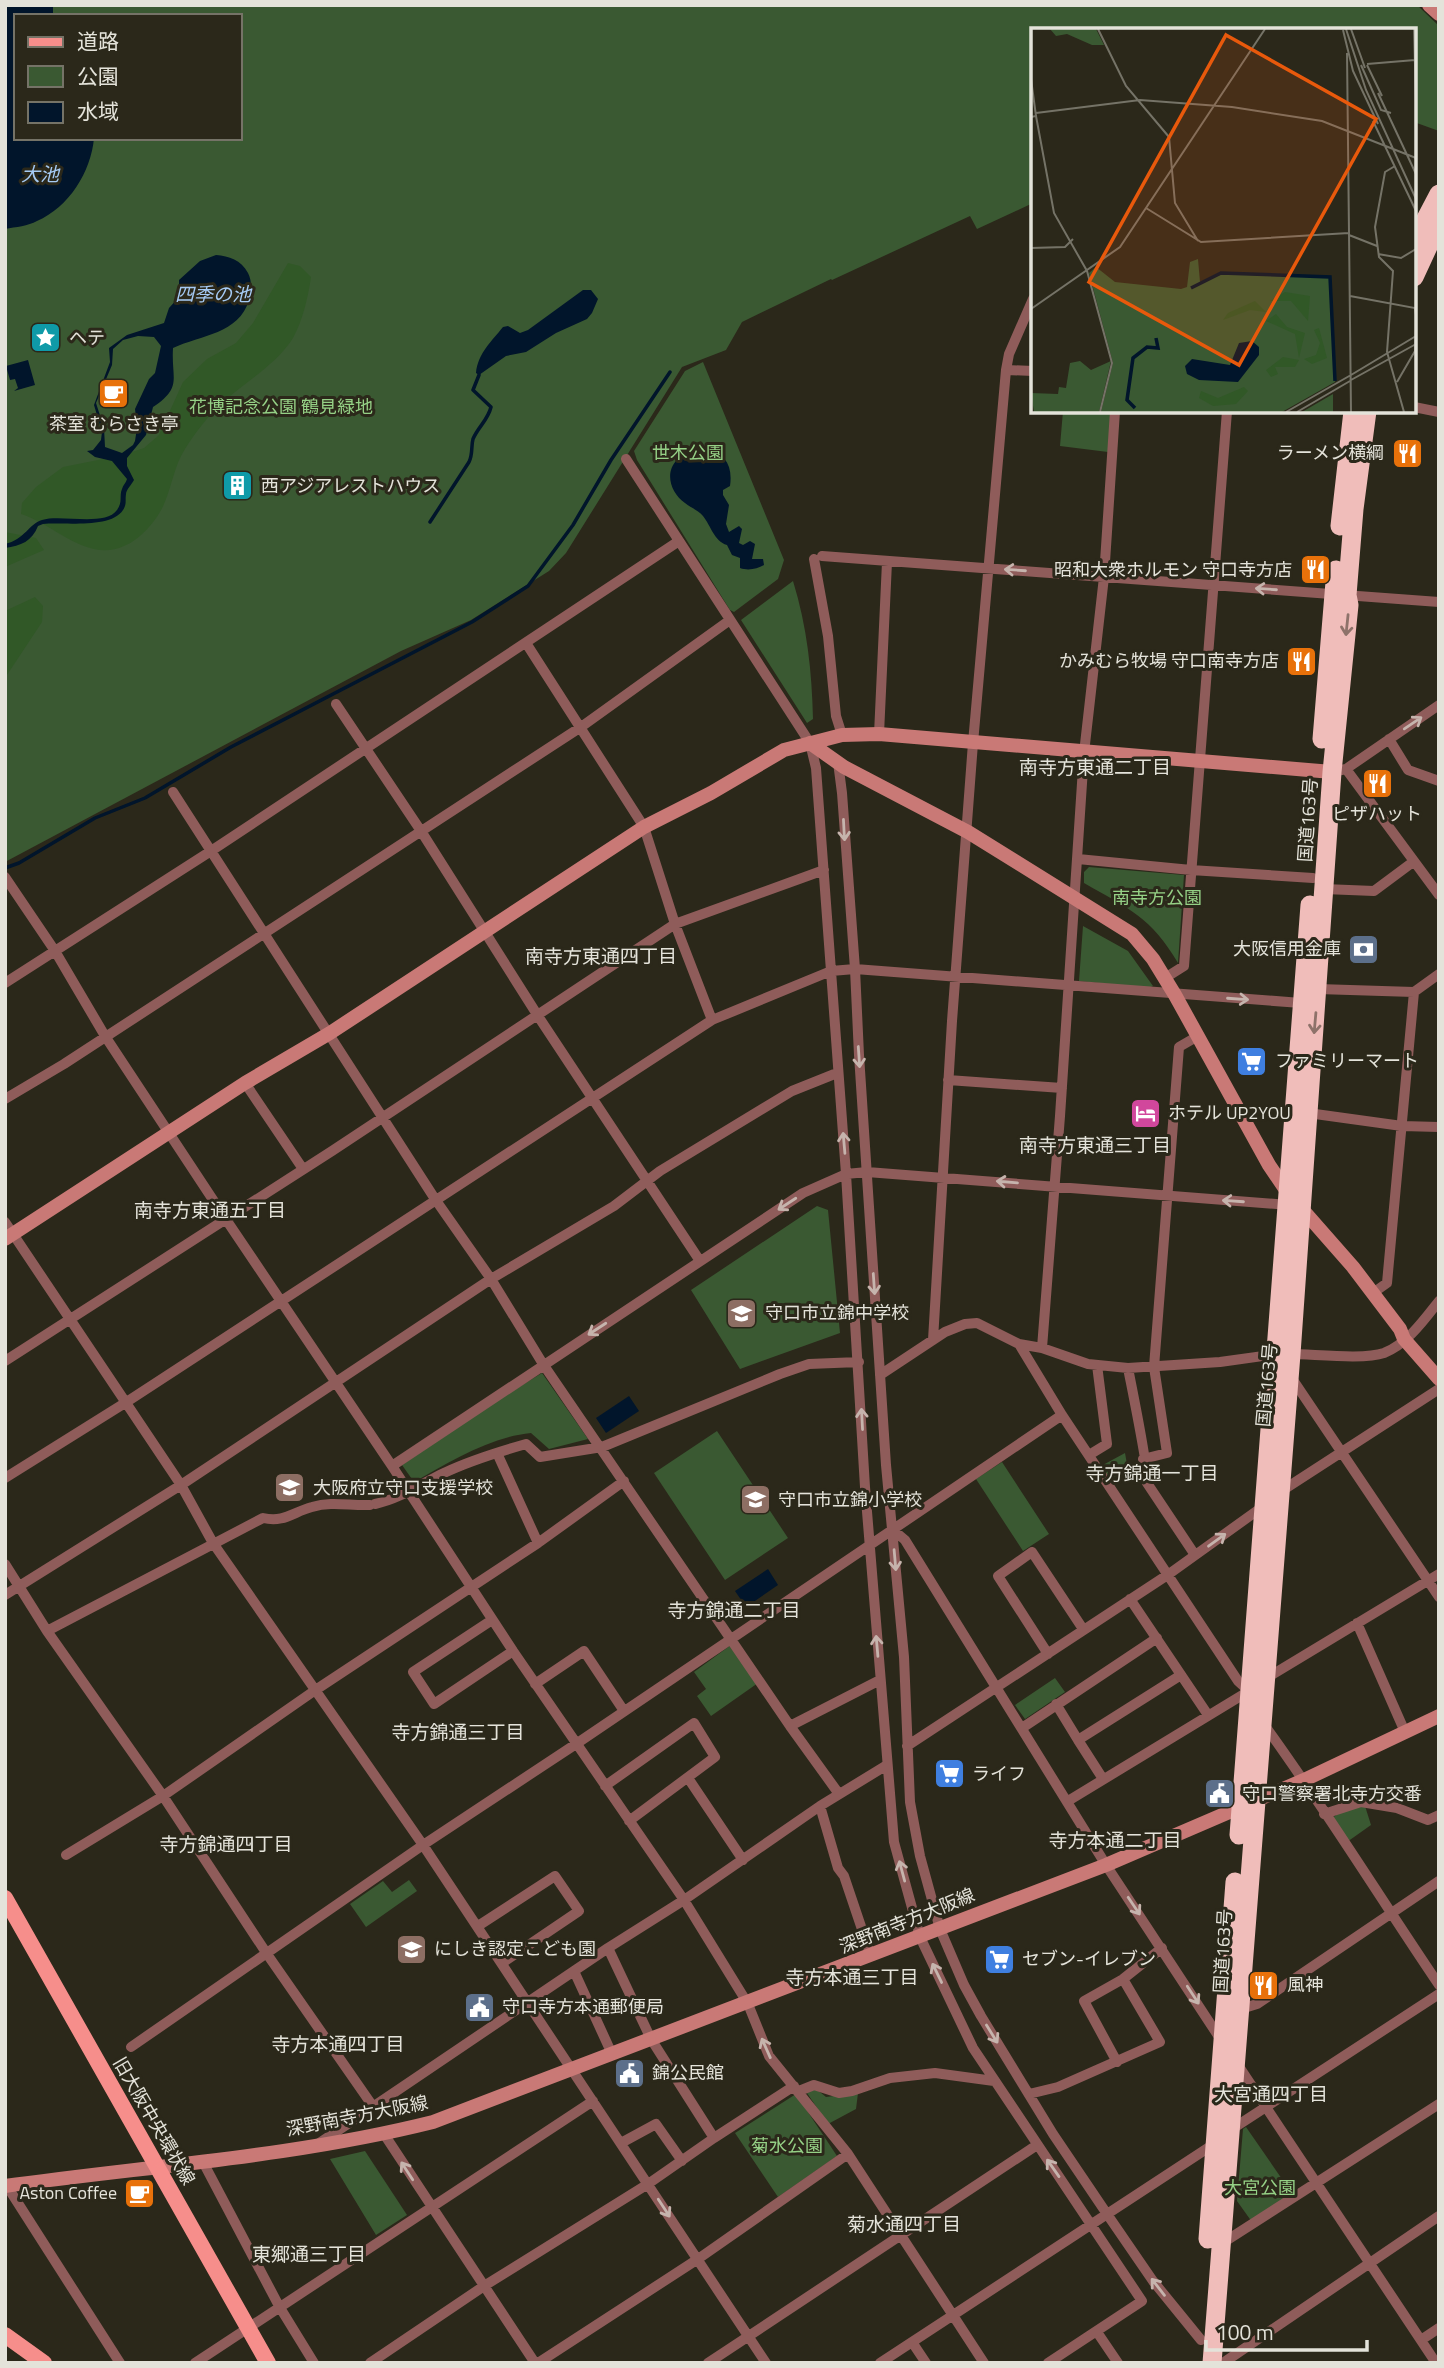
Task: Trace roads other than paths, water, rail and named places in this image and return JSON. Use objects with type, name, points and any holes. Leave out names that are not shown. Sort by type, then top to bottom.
[{"type":"highway","points":[[1421,248],[1418,234],[1439,194]]},
{"type":"highway","points":[[1416,269],[1421,248],[1439,223]]},
{"type":"highway","name":"国道163号","points":[[1212,2363],[1221,2245],[1223,2042],[1248,1803],[1257,1685],[1264,1505],[1284,1354],[1301,1003],[1333,771],[1341,594],[1342,496],[1353,413]]},
{"type":"highway","name":"国道163号","points":[[1341,594],[1367,413]]},
{"type":"highway","name":"国道163号","points":[[1293,1201],[1308,1114],[1318,989],[1319,884]]},
{"type":"highway","name":"国道163号","points":[[1200,2363],[1222,2137],[1236,2062],[1241,2009],[1248,1803],[1261,1720],[1257,1685],[1280,1492],[1289,1374],[1284,1354]]},
{"type":"main road","name":"旧大阪中央環状線","points":[[5,1898],[268,2363]]},
{"type":"main road","points":[[5,2335],[44,2363]]},
{"type":"street","points":[[1429,5],[1439,14]]},
{"type":"street","points":[[933,1340],[948,1080],[973,744],[1006,370],[1009,354],[1031,304]]},
{"type":"street","points":[[1006,370],[1031,371]]},
{"type":"street","points":[[1416,407],[1439,412]]},
{"type":"street","points":[[1042,1348],[1070,986],[1084,753],[1104,577],[1115,413]]},
{"type":"street","points":[[1165,978],[1184,966],[1227,413]]},
{"type":"street","points":[[626,459],[810,743],[816,768],[859,1362],[869,1544],[894,1842],[919,1937],[973,2048],[1142,2301],[1048,2363]]},
{"type":"street","points":[[5,983],[679,541]]},
{"type":"street","points":[[842,735],[836,716],[818,557],[1439,602]]},
{"type":"street","points":[[879,734],[887,562]]},
{"type":"street","points":[[5,1099],[581,727],[730,620]]},
{"type":"street","points":[[526,643],[644,827],[675,924],[712,1020]]},
{"type":"street","points":[[336,704],[700,1261]]},
{"type":"street","points":[[766,2363],[478,1926],[213,1543],[181,1485],[8,1232],[245,1083],[330,1033],[644,827],[784,750],[842,735],[879,734],[973,744],[1333,771],[1390,739],[1439,705]]},
{"type":"street","points":[[1390,739],[1408,770],[1439,781]]},
{"type":"street","points":[[810,743],[838,762],[968,832],[1132,934],[1165,978],[1269,1165],[1293,1201],[1373,1293],[1405,1339],[1439,1379]]},
{"type":"street","points":[[838,762],[855,968],[880,1375],[904,1657],[910,1802],[917,1842],[940,1929],[964,1985],[1029,2094],[1107,2214],[1153,2281],[1202,2340]]},
{"type":"street","points":[[1333,771],[1439,895]]},
{"type":"street","points":[[173,792],[435,1199],[491,1279],[543,1364],[839,1794]]},
{"type":"street","points":[[1078,859],[1374,891],[1413,862]]},
{"type":"street","points":[[5,1361],[538,1016],[675,924],[824,870]]},
{"type":"street","points":[[5,877],[55,951],[105,1036],[225,1218],[392,1465],[492,1620],[684,1900],[748,2004],[769,2056],[848,2154],[984,2363]]},
{"type":"street","points":[[5,1478],[125,1403],[712,1020],[831,971],[855,968],[1301,1003],[1318,989],[1414,992],[1439,974]]},
{"type":"street","points":[[1373,1293],[1388,1283],[1414,992]]},
{"type":"street","points":[[1143,1459],[1167,1453],[1154,1367],[1166,1196],[1179,1047],[1198,1036]]},
{"type":"street","points":[[5,1595],[181,1485],[491,1279],[614,1206],[647,1179],[792,1091],[837,1073]]},
{"type":"street","points":[[948,1080],[1062,1088]]},
{"type":"street","points":[[245,1083],[303,1169]]},
{"type":"street","points":[[1308,1114],[1402,1126],[1439,1127]]},
{"type":"street","points":[[392,1465],[803,1193],[846,1174],[867,1172],[1166,1196],[1293,1201]]},
{"type":"street","points":[[880,1375],[945,1332],[965,1324],[977,1323],[1019,1343],[1097,1365],[1128,1368],[1284,1354],[1383,1353],[1405,1339],[1439,1301]]},
{"type":"street","points":[[1019,1343],[1062,1415],[1237,1681],[1257,1685]]},
{"type":"street","points":[[47,1631],[263,1518],[276,1521],[310,1507],[329,1503],[372,1505],[390,1500],[447,1471],[526,1444],[540,1457],[602,1447],[809,1364],[859,1362]]},
{"type":"street","points":[[1089,1455],[1107,1444],[1097,1365]]},
{"type":"street","points":[[1128,1368],[1143,1459],[1149,1477],[1147,1482],[1195,1555]]},
{"type":"street","points":[[1289,1374],[1439,1597]]},
{"type":"street","points":[[907,1746],[1169,1574],[1280,1492],[1439,1389]]},
{"type":"street","points":[[131,2046],[423,1845],[1062,1415]]},
{"type":"street","points":[[497,1453],[538,1543]]},
{"type":"street","points":[[66,1856],[163,1796],[314,1691],[538,1543],[624,1481]]},
{"type":"street","points":[[892,1529],[905,1540],[1106,1865],[1436,2363]]},
{"type":"street","points":[[1048,1654],[998,1576],[1032,1552],[1083,1629]]},
{"type":"street","points":[[5,1564],[47,1631],[163,1796],[267,1954],[372,2105]]},
{"type":"street","points":[[1068,1801],[1439,1574]]},
{"type":"street","points":[[1130,1599],[1208,1715]]},
{"type":"street","points":[[492,1620],[413,1672],[434,1704],[513,1651]]},
{"type":"street","points":[[1357,1623],[1405,1732]]},
{"type":"street","points":[[1022,1728],[1157,1638]]},
{"type":"street","points":[[536,1684],[584,1651],[624,1711]]},
{"type":"street","points":[[1078,1740],[1181,1675]]},
{"type":"street","points":[[790,1726],[880,1681]]},
{"type":"street","points":[[1056,1704],[1103,1779]]},
{"type":"street","name":"深野南寺方大阪線","points":[[6,2186],[313,2147],[433,2122],[748,2004],[1022,1895],[1106,1865],[1304,1780],[1439,1716]]},
{"type":"street","points":[[1261,1720],[1304,1780],[1439,1985]]},
{"type":"street","points":[[605,1786],[694,1723],[715,1757],[629,1821]]},
{"type":"street","points":[[313,2147],[820,1806],[887,1765]]},
{"type":"street","points":[[688,1778],[743,1860]]},
{"type":"street","points":[[1324,1814],[1361,1802],[1397,1808],[1435,1820]]},
{"type":"street","points":[[820,1806],[838,1868],[844,1876],[871,1956]]},
{"type":"street","points":[[478,1926],[555,1877],[579,1912],[502,1963]]},
{"type":"street","points":[[1241,2009],[1257,2004],[1439,1881]]},
{"type":"street","points":[[608,1948],[651,2039],[713,2138]]},
{"type":"street","points":[[1117,2062],[1084,2001],[1123,1979],[1162,1948]]},
{"type":"street","points":[[574,1971],[612,2054]]},
{"type":"street","points":[[1029,2094],[1058,2087],[1160,2042],[1123,1979]]},
{"type":"street","points":[[880,2363],[1439,1994]]},
{"type":"street","points":[[370,2363],[484,2286],[648,2184],[713,2138],[796,2088],[814,2085],[839,2093],[890,2078],[935,2073],[995,2081]]},
{"type":"street","points":[[195,2363],[247,2326],[593,2101]]},
{"type":"street","points":[[1221,2245],[1439,2104]]},
{"type":"street","points":[[621,2143],[656,2124],[682,2161]]},
{"type":"street","points":[[384,2134],[536,2363],[698,2259],[848,2154]]},
{"type":"street","points":[[708,2363],[1037,2145]]},
{"type":"street","points":[[203,2162],[278,2306],[314,2363]]},
{"type":"street","points":[[6,2186],[120,2363]]},
{"type":"street","points":[[1223,2363],[1439,2216]]},
{"type":"street","points":[[1421,2340],[1439,2328]]},
{"type":"street","points":[[1097,2332],[1118,2363]]},
{"type":"street","points":[[912,2342],[926,2363]]},
{"type":"water","name":"大池","points":[[5,5],[53,5],[53,14],[14,14],[14,140],[94,140],[92,151],[83,176],[59,207],[37,221],[5,229]]},
{"type":"water","name":"四季の池","points":[[216,255],[238,262],[250,279],[249,300],[237,320],[228,327],[173,348],[172,388],[153,407],[146,435],[127,458],[127,466],[134,480],[126,492],[123,510],[117,516],[98,522],[43,524],[38,526],[25,542],[5,548],[5,544],[17,539],[42,520],[103,518],[117,510],[127,479],[112,461],[95,457],[87,451],[93,450],[101,440],[102,432],[94,405],[110,362],[109,348],[127,335],[164,323],[169,308],[179,297],[179,280],[200,261]],"holes":[[[138,336],[154,337],[161,346],[155,373],[149,379],[135,409],[135,441],[122,453],[105,447],[104,428],[96,403],[112,365],[113,349],[123,340]]]},
{"type":"water","points":[[583,290],[591,290],[598,299],[587,319],[556,333],[526,352],[506,356],[479,375],[476,373],[483,353],[503,327],[508,326],[520,333],[528,330]]},
{"type":"water","points":[[28,360],[35,385],[14,391],[18,388],[15,379],[10,380],[6,366]]},
{"type":"water","points":[[706,447],[723,457],[729,466],[730,486],[723,490],[723,495],[729,505],[726,524],[729,532],[739,526],[742,529],[739,543],[743,545],[750,541],[755,544],[752,559],[763,559],[764,565],[749,569],[740,568],[740,558],[732,555],[703,516],[680,499],[673,488],[670,477],[677,460],[690,449]]},
{"type":"water","points":[[629,1396],[639,1411],[606,1433],[596,1418]]},
{"type":"water","points":[[768,1569],[778,1585],[746,1607],[735,1591]]},
{"type":"waterway","points":[[5,868],[19,863],[95,818],[145,798],[231,747],[472,622],[528,586],[573,525],[611,460],[670,372]]},
{"type":"waterway","points":[[430,522],[469,462],[473,439],[490,412],[491,407],[473,390],[479,375]]},
{"type":"place","name":"ヘテ","points":[[46,338]]},
{"type":"place","name":"茶室 むらさき亭","points":[[114,394]]},
{"type":"place","name":"ラーメン横綱","points":[[1407,453]]},
{"type":"place","name":"西アジアレストハウス","points":[[238,486]]},
{"type":"place","name":"昭和大衆ホルモン 守口寺方店","points":[[1315,570]]},
{"type":"place","name":"かみむら牧場 守口南寺方店","points":[[1302,661]]},
{"type":"place","name":"ピザハット","points":[[1377,783]]},
{"type":"place","name":"大阪信用金庫","points":[[1364,949]]},
{"type":"place","name":"ファミリーマート","points":[[1252,1061]]},
{"type":"place","name":"ホテル UP2YOU","points":[[1145,1113]]},
{"type":"place","name":"守口市立錦中学校","points":[[742,1313]]},
{"type":"place","name":"大阪府立守口支援学校","points":[[290,1488]]},
{"type":"place","name":"守口市立錦小学校","points":[[755,1500]]},
{"type":"place","name":"ライフ","points":[[949,1774]]},
{"type":"place","name":"守口警察署北寺方交番","points":[[1219,1794]]},
{"type":"place","name":"にしき認定こども園","points":[[411,1949]]},
{"type":"place","name":"セブン-イレブン","points":[[999,1959]]},
{"type":"place","name":"風神","points":[[1264,1985]]},
{"type":"place","name":"守口寺方本通郵便局","points":[[479,2007]]},
{"type":"place","name":"錦公民館","points":[[629,2073]]},
{"type":"place","name":"Aston Coffee","points":[[140,2193]]},
{"type":"district","name":"南寺方東通二丁目","points":[[1095,767]]},
{"type":"district","name":"南寺方東通四丁目","points":[[601,956]]},
{"type":"district","name":"南寺方東通三丁目","points":[[1095,1145]]},
{"type":"district","name":"南寺方東通五丁目","points":[[210,1210]]},
{"type":"district","name":"寺方錦通一丁目","points":[[1152,1473]]},
{"type":"district","name":"寺方錦通二丁目","points":[[734,1610]]},
{"type":"district","name":"寺方錦通三丁目","points":[[458,1732]]},
{"type":"district","name":"寺方本通二丁目","points":[[1115,1840]]},
{"type":"district","name":"寺方錦通四丁目","points":[[226,1844]]},
{"type":"district","name":"寺方本通三丁目","points":[[852,1977]]},
{"type":"district","name":"寺方本通四丁目","points":[[338,2044]]},
{"type":"district","name":"大宮通四丁目","points":[[1271,2094]]},
{"type":"district","name":"菊水通四丁目","points":[[904,2224]]},
{"type":"district","name":"東郷通三丁目","points":[[309,2254]]},
{"type":"park label","name":"花博記念公園 鶴見緑地","points":[[281,407]]},
{"type":"park label","name":"世木公園","points":[[688,453]]},
{"type":"park label","name":"南寺方公園","points":[[1157,898]]},
{"type":"park label","name":"菊水公園","points":[[787,2146]]},
{"type":"park label","name":"大宮公園","points":[[1260,2188]]}]
